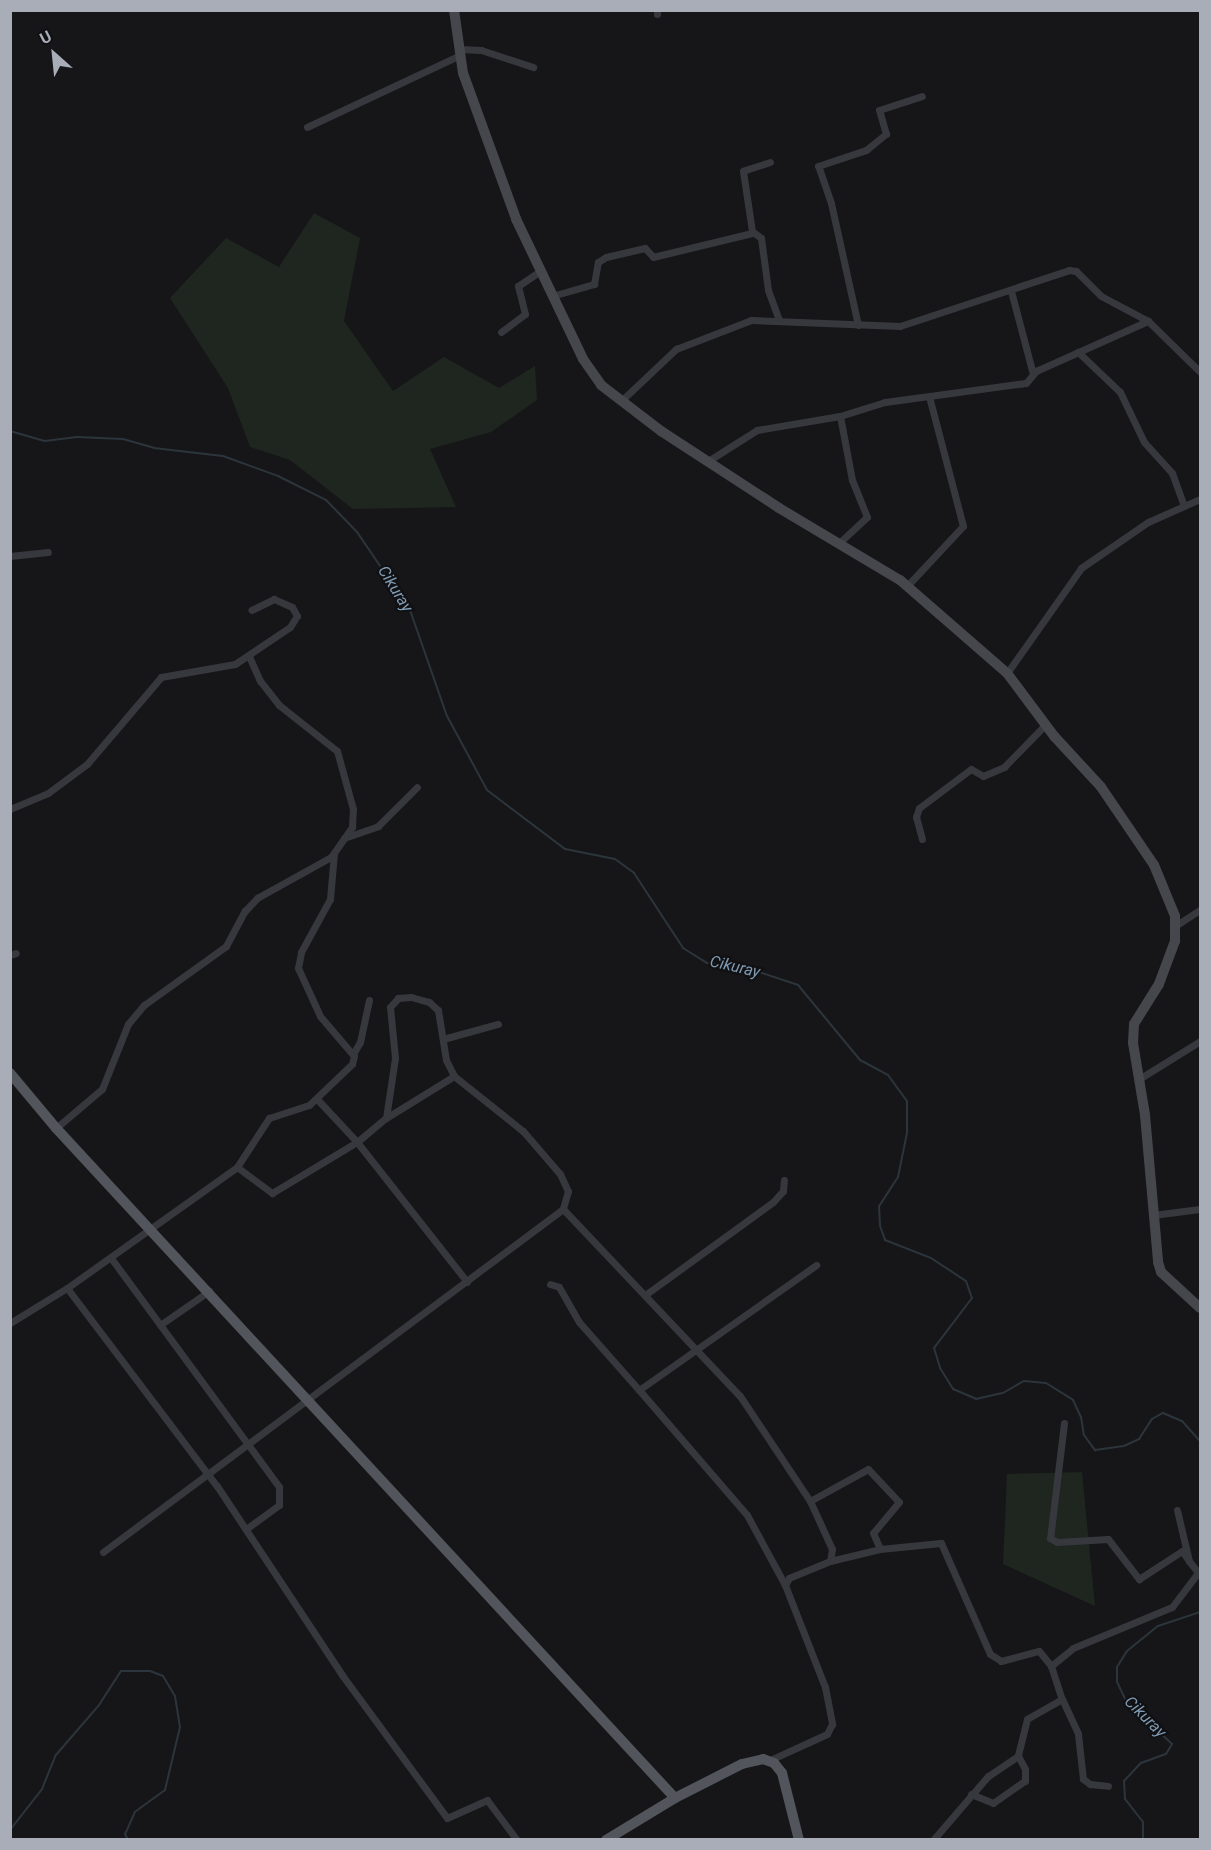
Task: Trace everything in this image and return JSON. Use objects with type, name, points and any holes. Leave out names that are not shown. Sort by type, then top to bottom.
[{"type":"main road","points":[[10,1073],[56,1128],[675,1797]]},
{"type":"main road","points":[[606,1839],[675,1797],[742,1764],[770,1760],[779,1767],[786,1783],[800,1839]]},
{"type":"street","points":[[454,10],[460,52],[472,100],[539,272],[590,372],[621,401],[708,460],[907,586],[1007,673],[1045,724],[1101,787],[1154,865],[1175,916],[1175,942],[1159,984],[1134,1024],[1152,1215],[1161,1272],[1200,1308]]},
{"type":"street","points":[[307,126],[460,52],[481,50],[533,68]]},
{"type":"street","points":[[858,325],[831,203],[818,166],[866,150],[886,134],[879,110],[922,96]]},
{"type":"street","points":[[752,233],[743,171],[770,162]]},
{"type":"street","points":[[552,296],[594,284],[598,262],[606,257],[645,248],[653,257],[752,233],[761,238],[768,290],[778,320]]},
{"type":"street","points":[[621,401],[684,345],[751,320],[905,325],[1073,270],[1098,294],[1148,321],[1200,372]]},
{"type":"street","points":[[501,332],[526,312],[518,286],[539,272]]},
{"type":"street","points":[[1011,291],[1033,374]]},
{"type":"street","points":[[708,460],[750,431],[840,416],[885,402],[1026,383],[1033,374],[1148,321]]},
{"type":"street","points":[[1078,352],[1120,392],[1148,447],[1172,473],[1184,506]]},
{"type":"street","points":[[907,586],[963,526],[929,396]]},
{"type":"street","points":[[839,543],[867,517],[852,480],[840,416]]},
{"type":"street","points":[[1007,673],[1074,575],[1148,522],[1200,499]]},
{"type":"street","points":[[10,556],[48,552]]},
{"type":"street","points":[[10,809],[48,793],[87,764],[161,677],[225,668],[249,656],[290,627],[297,616],[292,607],[274,599],[251,610]]},
{"type":"street","points":[[249,656],[260,681],[279,705],[337,751],[354,818],[352,827],[341,838],[334,853],[330,899],[301,952],[298,968],[320,1016],[353,1054]]},
{"type":"street","points":[[922,839],[916,817],[919,808],[970,769],[983,776],[1004,767],[1045,724]]},
{"type":"street","points":[[341,838],[378,826],[417,787]]},
{"type":"street","points":[[56,1128],[102,1089],[128,1024],[144,1005],[226,946],[245,911],[257,898],[334,853]]},
{"type":"street","points":[[1175,926],[1200,910]]},
{"type":"street","points":[[103,1552],[563,1209],[568,1191],[548,1159],[517,1126],[454,1076],[443,1040],[439,1012],[433,1004],[411,997],[393,1003],[390,1011],[395,1058],[386,1118]]},
{"type":"street","points":[[10,1323],[111,1258],[237,1167],[269,1118],[275,1113],[304,1108],[317,1099],[352,1064],[369,1000]]},
{"type":"street","points":[[443,1040],[498,1024]]},
{"type":"street","points":[[1139,1079],[1200,1041]]},
{"type":"street","points":[[237,1167],[272,1193],[357,1142],[386,1118],[454,1076]]},
{"type":"street","points":[[317,1099],[357,1142],[467,1282]]},
{"type":"street","points":[[645,1295],[773,1202],[783,1191],[784,1180]]},
{"type":"street","points":[[563,1209],[740,1396],[810,1501],[832,1548],[830,1561]]},
{"type":"street","points":[[1152,1215],[1200,1209]]},
{"type":"street","points":[[111,1258],[279,1488],[282,1499],[246,1529]]},
{"type":"street","points":[[639,1390],[816,1265]]},
{"type":"street","points":[[550,1284],[559,1287],[579,1322],[747,1515],[785,1585],[825,1687],[832,1724],[826,1734],[770,1760]]},
{"type":"street","points":[[67,1288],[208,1475],[342,1675],[447,1818],[451,1820],[487,1800],[517,1839]]},
{"type":"street","points":[[160,1325],[209,1291]]},
{"type":"street","points":[[1051,1666],[1073,1647],[1172,1607],[1199,1575],[1182,1551],[1139,1579],[1108,1539],[1057,1542],[1050,1538],[1064,1423]]},
{"type":"street","points":[[810,1501],[868,1469],[899,1502],[873,1533],[880,1549]]},
{"type":"street","points":[[1177,1510],[1189,1561]]},
{"type":"street","points":[[785,1585],[789,1578],[830,1561],[880,1549],[941,1543],[990,1654],[1001,1661],[1039,1651],[1051,1666],[1062,1699],[1078,1734],[1083,1779],[1090,1785],[1108,1786]]},
{"type":"street","points":[[933,1839],[971,1794],[1018,1756],[1027,1719],[1062,1699]]},
{"type":"street","points":[[971,1794],[993,1803],[1025,1781],[1026,1769],[1018,1756]]},
{"type":"shaded area","points":[[314,213],[360,238],[344,321],[393,391],[444,357],[499,388],[535,366],[537,400],[491,432],[430,449],[456,507],[353,509],[290,460],[250,447],[228,388],[170,298],[226,238],[279,267]]},
{"type":"shaded area","points":[[1082,1472],[1095,1606],[1003,1564],[1007,1474]]},
{"type":"waterway","name":"Cikuray","points":[[10,431],[45,441],[77,437],[123,439],[154,448],[223,456],[278,476],[326,500],[357,532],[410,610],[447,716],[487,790],[565,849],[615,859],[634,873],[683,948],[707,963],[747,968],[798,985],[860,1060],[888,1075],[907,1101],[907,1133],[898,1177],[879,1206],[880,1226],[885,1240],[931,1258],[966,1281],[972,1298],[934,1348],[940,1368],[953,1389],[976,1399],[1003,1393],[1024,1381],[1046,1383],[1073,1400],[1081,1417],[1084,1435],[1095,1450],[1124,1446],[1139,1439],[1152,1419],[1163,1413],[1182,1421],[1200,1441]]},
{"type":"waterway","name":"Cikuray","points":[[1143,1840],[1143,1822],[1125,1799],[1124,1781],[1141,1763],[1166,1754],[1172,1744],[1126,1701],[1117,1682],[1117,1667],[1127,1651],[1158,1626],[1200,1612]]},
{"type":"waterway","points":[[10,1830],[42,1789],[55,1756],[99,1705],[121,1671],[150,1671],[163,1676],[175,1696],[180,1727],[165,1790],[135,1812],[125,1834],[128,1840]]}]
